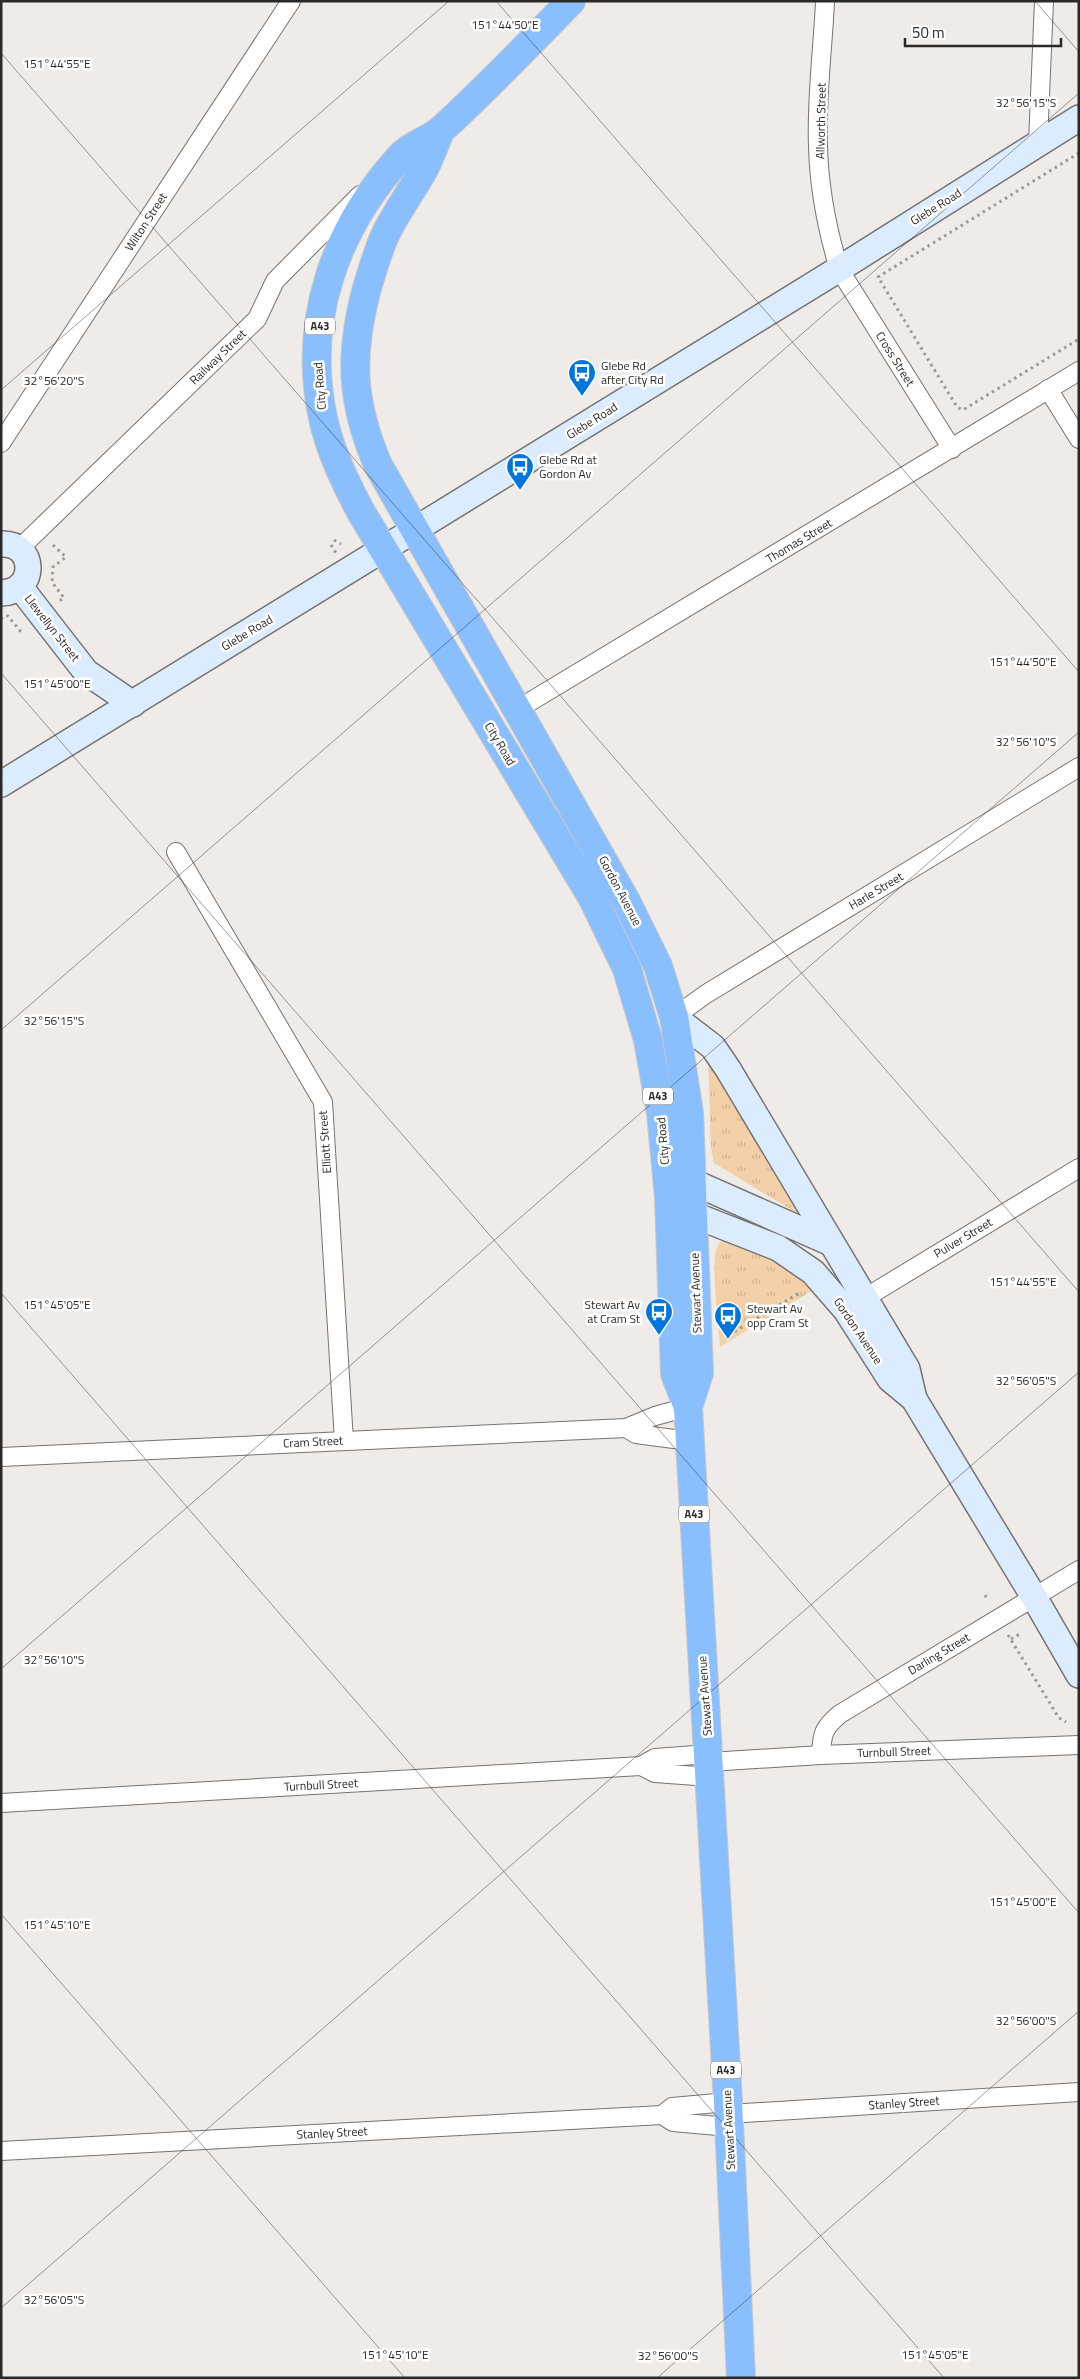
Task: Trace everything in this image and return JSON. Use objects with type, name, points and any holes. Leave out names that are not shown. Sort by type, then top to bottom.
[{"type":"highway","name":"City Road","points":[[572,1],[440,131],[402,154],[362,205],[343,238],[330,273],[322,309],[317,346],[320,400],[334,454],[349,489],[383,550],[592,897],[612,933],[627,969],[648,1040],[661,1113],[668,1197],[675,1374],[688,1407]]},
{"type":"highway","name":"City Road","points":[[416,530],[378,465],[368,442],[357,400],[356,341],[372,271],[386,233],[404,199],[423,170],[440,131]]},
{"type":"highway","name":"Gordon Avenue","points":[[416,530],[627,902],[658,966],[674,1017]]},
{"type":"highway","name":"Stewart Avenue","points":[[674,1017],[689,1113],[693,1182],[699,1373],[688,1407],[689,1441],[729,2114],[741,2378]]},
{"type":"main road","name":"Glebe Road","points":[[1,784],[839,270],[1079,118]]},
{"type":"main road","points":[[10,547],[26,558],[28,570],[26,578],[11,590]]},
{"type":"main road","name":"Llewellyn Street","points":[[11,590],[86,672],[133,704]]},
{"type":"main road","name":"Gordon Avenue","points":[[674,1017],[713,1047],[728,1068],[831,1242],[856,1304],[890,1379],[914,1399],[1034,1597],[1079,1676]]},
{"type":"main road","points":[[668,1197],[693,1182],[831,1242]]},
{"type":"main road","name":"Gordon Avenue","points":[[668,1197],[694,1215],[778,1248],[856,1304]]},
{"type":"street","name":"Wilton Street","points":[[1,442],[291,1]]},
{"type":"street","name":"Allworth Street","points":[[825,1],[818,145],[823,204],[839,270]]},
{"type":"street","points":[[1038,143],[1044,1]]},
{"type":"street","name":"Railway Street","points":[[10,547],[257,319],[275,281],[402,154]]},
{"type":"street","name":"Cross Street","points":[[839,270],[952,449]]},
{"type":"street","name":"Thomas Street","points":[[518,709],[1079,371]]},
{"type":"street","points":[[1048,389],[1079,439]]},
{"type":"street","name":"Harle Street","points":[[674,1017],[706,994],[1079,768]]},
{"type":"street","name":"Elliott Street","points":[[176,852],[323,1102],[344,1441]]},
{"type":"street","name":"Pulver Street","points":[[856,1304],[1079,1168]]},
{"type":"street","name":"Cram Street","points":[[1,1457],[626,1428],[655,1416],[688,1407]]},
{"type":"street","name":"Cram Street","points":[[626,1428],[636,1434],[689,1441]]},
{"type":"street","name":"Darling Street","points":[[821,1755],[822,1735],[840,1714],[1079,1570]]},
{"type":"street","name":"Turnbull Street","points":[[1,1804],[640,1766],[655,1758],[709,1765],[821,1755],[1079,1745]]},
{"type":"street","name":"Stanley Street","points":[[1,2151],[662,2115],[673,2122],[729,2114],[1079,2092]]},
{"type":"street","name":"Stanley Street","points":[[662,2115],[672,2106],[729,2114]]},
{"type":"path","points":[[1079,153],[878,277],[963,410],[1079,339]]},
{"type":"path","points":[[958,412],[960,408]]},
{"type":"path","points":[[334,540],[341,544]]},
{"type":"path","points":[[53,545],[66,557],[53,567],[52,582],[64,598],[60,601]]},
{"type":"path","points":[[330,545],[336,554]]},
{"type":"path","points":[[1,619],[4,616],[8,616],[21,632]]},
{"type":"path","points":[[729,1335],[801,1292]]},
{"type":"path","points":[[985,1595],[988,1600]]},
{"type":"path","points":[[1011,1639],[1022,1632]]},
{"type":"path","points":[[1008,1635],[1059,1718],[1066,1722]]},
{"type":"green space","points":[[708,1056],[801,1213],[795,1212],[714,1163],[711,1148]]},
{"type":"green space","points":[[733,1235],[790,1265],[813,1290],[720,1347],[715,1283],[716,1250],[721,1242]]},
{"type":"place","name":"Glebe Rd after City Rd","points":[[582,397]]},
{"type":"place","name":"Glebe Rd at Gordon Av","points":[[520,491]]},
{"type":"place","name":"Stewart Av at Cram St","points":[[659,1336]]},
{"type":"place","name":"Stewart Av opp Cram St","points":[[728,1340]]}]
